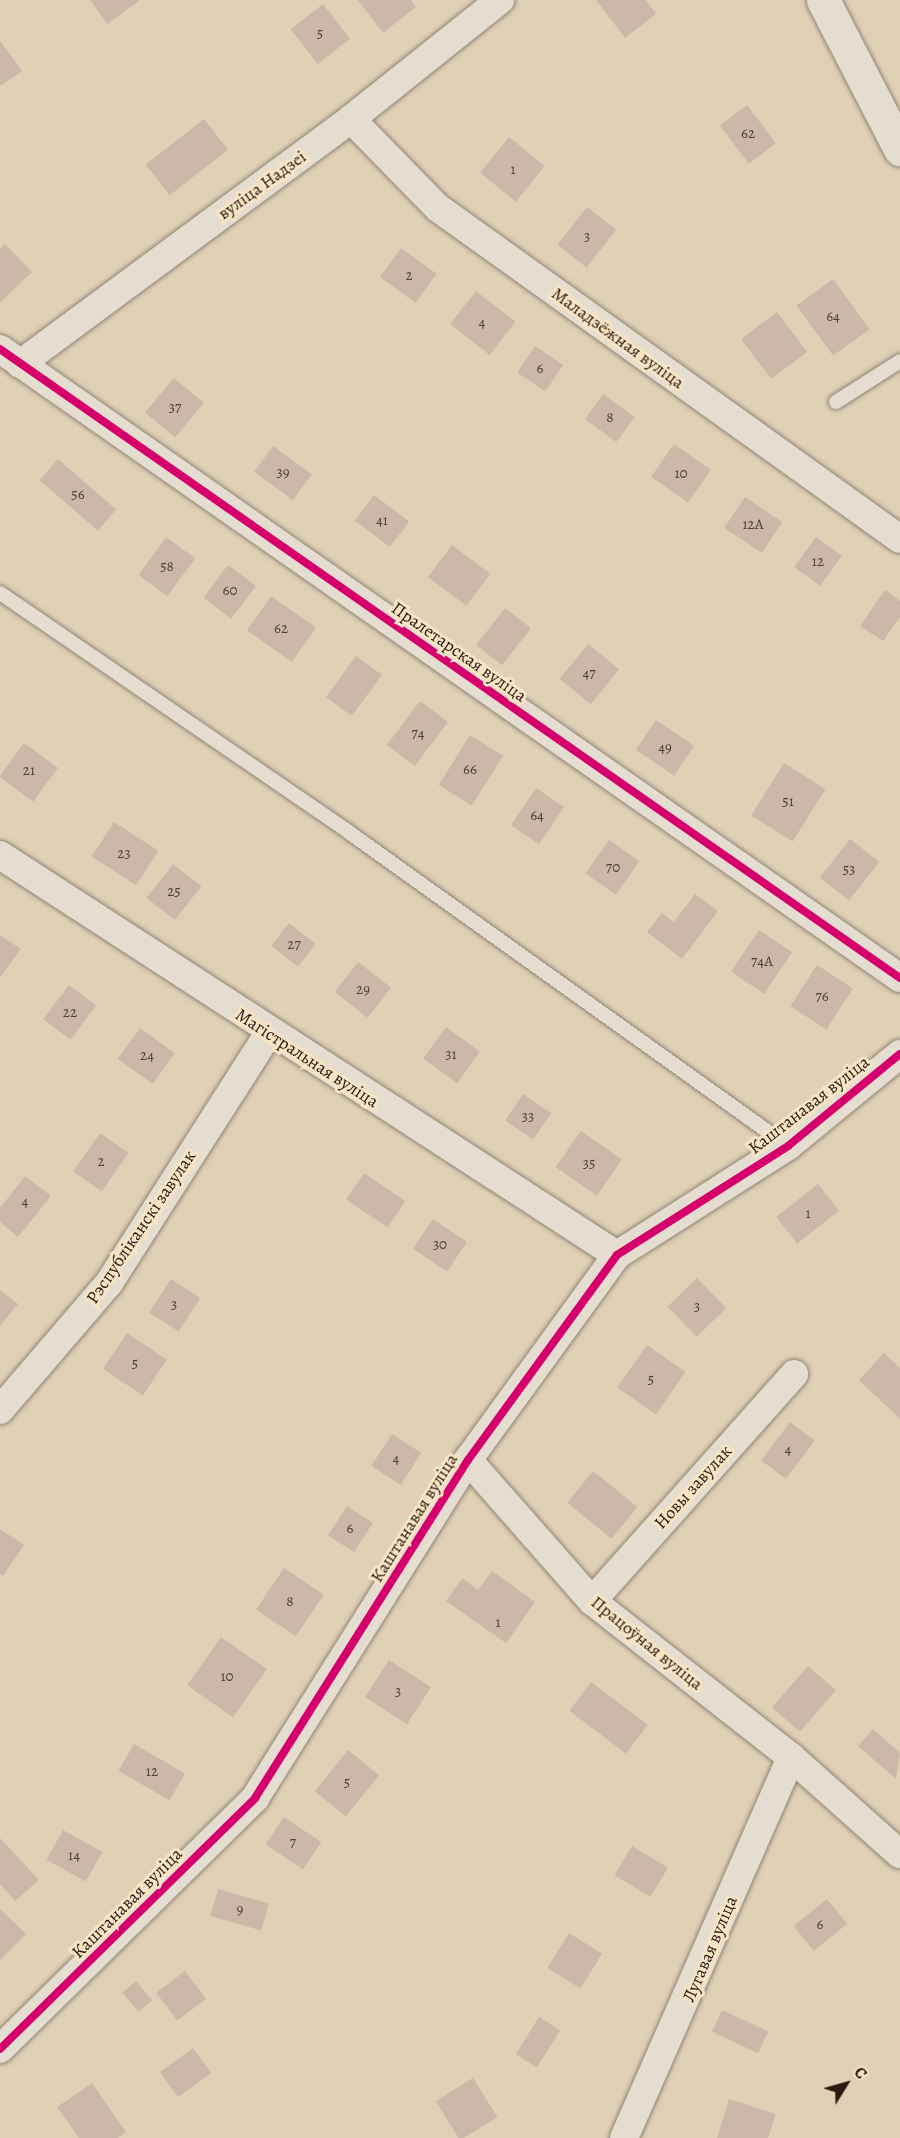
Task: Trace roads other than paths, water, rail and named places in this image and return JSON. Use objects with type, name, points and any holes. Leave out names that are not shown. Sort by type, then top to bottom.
[{"type":"main road","points":[[823,0],[900,149]]},
{"type":"street","name":"вуліца Надзеі","points":[[10,356],[351,119],[500,0]]},
{"type":"street","name":"Маладзёжная вуліца","points":[[351,119],[438,208],[900,539]]},
{"type":"street","name":"Пралетарская вуліца","points":[[10,356],[900,978]]},
{"type":"street","name":"Магістральная вуліца","points":[[0,855],[268,1034],[617,1255]]},
{"type":"street","name":"Рэспубліканскі завулак","points":[[0,1410],[109,1283],[268,1034]]},
{"type":"street","name":"Каштанавая вуліца","points":[[0,2049],[255,1798],[468,1460],[617,1255],[788,1146],[900,1054]]},
{"type":"street","name":"Новы завулак","points":[[592,1601],[794,1374]]},
{"type":"street","name":"Працоўная вуліца","points":[[468,1460],[592,1601],[896,1838]]},
{"type":"street","name":"Лугавая вуліца","points":[[624,2138],[791,1757]]},
{"type":"lane","points":[[836,402],[900,361]]},
{"type":"lane","points":[[0,593],[350,833],[788,1146]]}]
